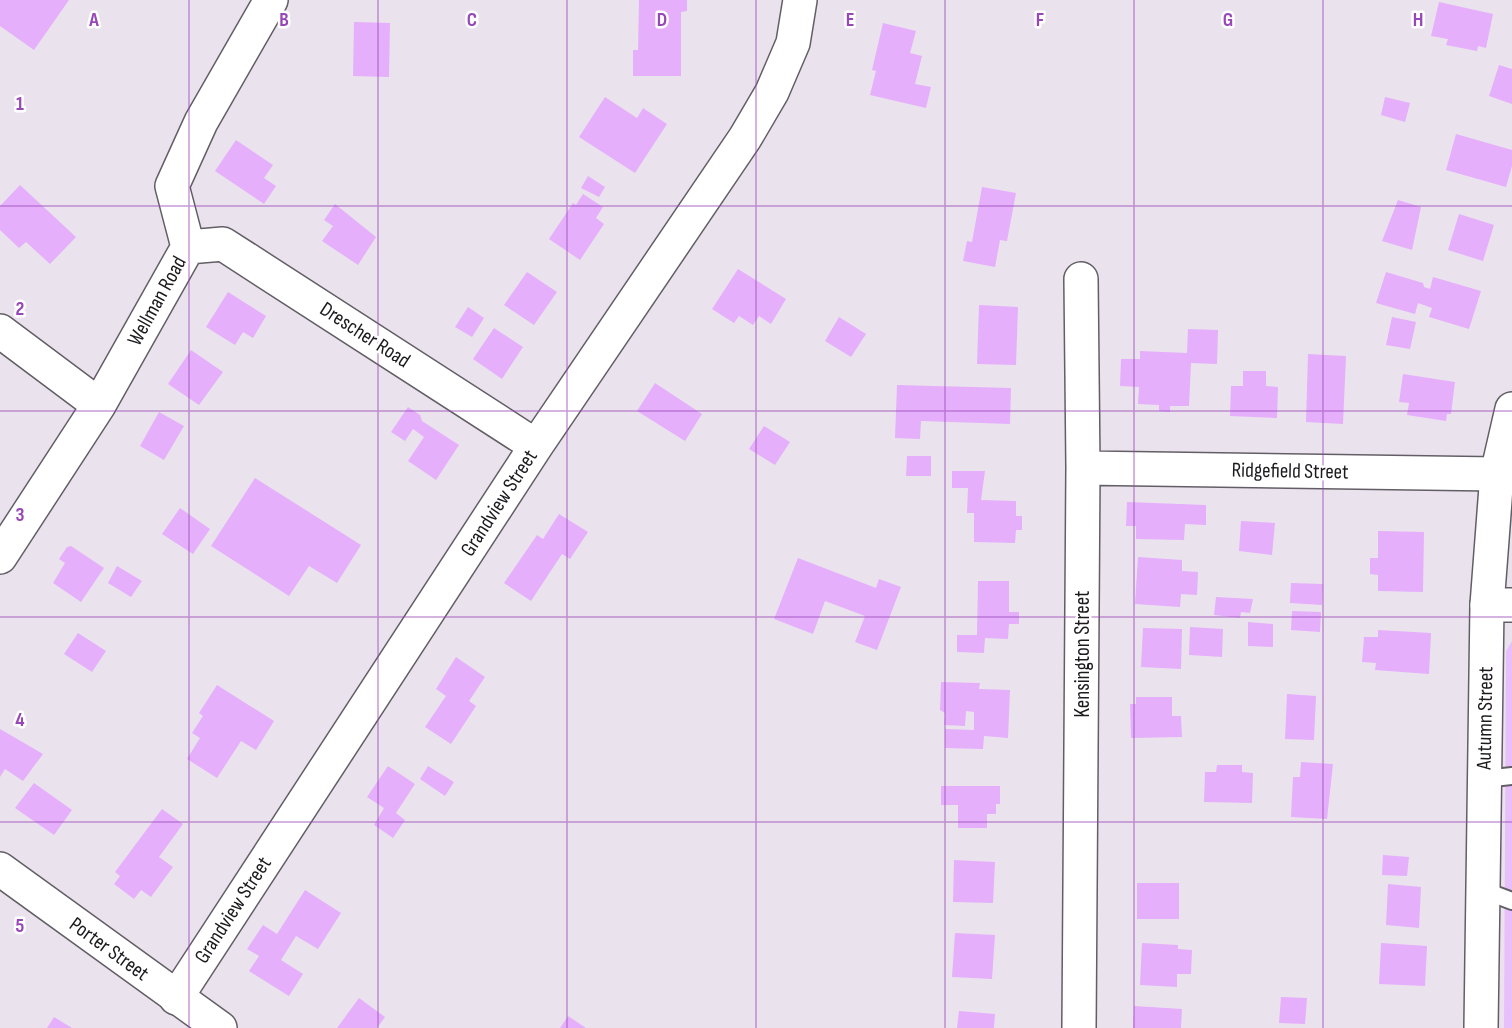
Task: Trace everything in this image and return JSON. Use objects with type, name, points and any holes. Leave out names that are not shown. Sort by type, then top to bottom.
[{"type":"street","name":"Wellman Road","points":[[0,557],[99,405],[188,247],[172,186],[201,122],[271,0]]},
{"type":"street","name":"Grandview Street","points":[[176,998],[536,446],[745,138],[772,92],[793,44],[800,0]]},
{"type":"street","name":"Drescher Road","points":[[188,247],[223,244],[536,446]]},
{"type":"street","name":"Kensington Street","points":[[1079,1028],[1083,468],[1081,279]]},
{"type":"street","points":[[0,332],[99,405]]},
{"type":"street","name":"Autumn Street","points":[[1481,1028],[1497,896],[1499,605],[1497,474],[1512,409]]},
{"type":"street","name":"Ridgefield Street","points":[[1083,468],[1497,474]]},
{"type":"street","name":"Porter Street","points":[[0,869],[220,1028]]},
{"type":"shaded area","points":[[1512,641],[1512,1028],[1504,1028],[1506,651]]},
{"type":"building","points":[[0,0],[69,0],[34,50],[0,26]]},
{"type":"building","points":[[639,0],[687,0],[687,11],[681,12],[681,76],[633,76],[633,50],[638,50]]},
{"type":"building","points":[[1439,2],[1493,14],[1486,48],[1478,46],[1477,51],[1446,45],[1448,39],[1431,36]]},
{"type":"building","points":[[354,22],[390,23],[389,77],[353,76]]},
{"type":"building","points":[[883,23],[916,31],[910,53],[922,56],[915,84],[931,87],[926,108],[870,95],[876,71],[872,70]]},
{"type":"building","points":[[1499,65],[1512,69],[1512,104],[1489,96]]},
{"type":"building","points":[[605,97],[637,118],[643,108],[667,124],[635,173],[579,137]]},
{"type":"building","points":[[1385,97],[1410,103],[1405,122],[1381,115]]},
{"type":"building","points":[[1456,134],[1512,150],[1512,166],[1506,187],[1446,170]]},
{"type":"building","points":[[236,140],[273,165],[264,178],[276,186],[264,204],[215,171]]},
{"type":"building","points":[[588,176],[605,187],[599,197],[581,188]]},
{"type":"building","points":[[20,185],[76,237],[50,264],[26,242],[19,248],[0,230],[0,206]]},
{"type":"building","points":[[982,187],[1016,193],[1007,241],[1000,240],[995,267],[963,261],[967,241],[972,242]]},
{"type":"building","points":[[583,194],[603,207],[596,218],[604,224],[580,260],[549,239],[573,203],[576,205]]},
{"type":"building","points":[[1398,200],[1421,207],[1412,250],[1382,241]]},
{"type":"building","points":[[335,204],[376,237],[358,265],[322,241],[333,226],[324,220]]},
{"type":"building","points":[[1459,214],[1494,225],[1483,261],[1448,250]]},
{"type":"building","points":[[738,269],[786,299],[771,324],[759,316],[753,325],[739,316],[734,323],[712,309]]},
{"type":"building","points":[[527,272],[557,292],[534,325],[504,305]]},
{"type":"building","points":[[1386,272],[1423,283],[1424,287],[1430,289],[1433,277],[1481,291],[1469,329],[1429,317],[1432,308],[1418,303],[1415,314],[1376,303]]},
{"type":"building","points":[[228,292],[266,316],[253,338],[243,332],[235,345],[206,327]]},
{"type":"building","points":[[979,305],[1018,307],[1016,365],[977,364]]},
{"type":"building","points":[[468,307],[484,318],[472,337],[455,327]]},
{"type":"building","points":[[839,317],[866,334],[851,357],[825,341]]},
{"type":"building","points":[[1392,317],[1416,322],[1410,349],[1386,345]]},
{"type":"building","points":[[494,328],[523,347],[502,379],[473,359]]},
{"type":"building","points":[[1188,329],[1218,330],[1217,364],[1191,363],[1189,406],[1170,406],[1170,412],[1159,411],[1159,405],[1138,404],[1139,387],[1120,386],[1121,359],[1140,359],[1140,351],[1187,353]]},
{"type":"building","points":[[191,350],[223,372],[199,405],[168,384]]},
{"type":"building","points":[[1308,354],[1346,356],[1343,424],[1306,422]]},
{"type":"building","points":[[1243,371],[1266,371],[1266,386],[1278,387],[1277,418],[1230,416],[1231,386],[1243,386]]},
{"type":"building","points":[[1403,374],[1455,382],[1451,414],[1447,414],[1446,421],[1407,415],[1409,403],[1399,402]]},
{"type":"building","points":[[655,383],[702,414],[685,441],[637,411]]},
{"type":"building","points":[[897,385],[1011,388],[1010,424],[921,421],[920,439],[895,438]]},
{"type":"building","points":[[408,407],[420,415],[422,421],[459,445],[436,480],[408,461],[424,437],[413,429],[405,441],[391,432]]},
{"type":"building","points":[[159,412],[184,426],[164,460],[140,446]]},
{"type":"building","points":[[764,426],[790,442],[775,465],[749,449]]},
{"type":"building","points":[[907,456],[931,456],[931,476],[906,476]]},
{"type":"building","points":[[952,471],[985,471],[981,500],[1016,501],[1016,516],[1022,516],[1022,530],[1016,530],[1015,543],[974,542],[974,513],[967,513],[968,488],[952,488]]},
{"type":"building","points":[[255,478],[361,545],[337,583],[309,566],[289,596],[211,546]]},
{"type":"building","points":[[1127,502],[1206,505],[1206,525],[1185,524],[1184,540],[1136,539],[1136,526],[1126,526]]},
{"type":"building","points":[[180,508],[210,529],[193,554],[162,534]]},
{"type":"building","points":[[559,514],[588,532],[570,559],[562,554],[531,601],[504,583],[537,535],[543,539]]},
{"type":"building","points":[[1241,521],[1275,523],[1272,555],[1239,551]]},
{"type":"building","points":[[1378,531],[1424,532],[1423,592],[1378,591],[1378,575],[1370,574],[1370,558],[1378,558]]},
{"type":"building","points":[[71,546],[104,568],[81,602],[53,583],[65,563],[59,559],[67,547]]},
{"type":"building","points":[[1138,557],[1182,560],[1182,571],[1198,572],[1197,595],[1181,594],[1180,607],[1135,604]]},
{"type":"building","points":[[798,558],[876,588],[879,579],[901,587],[877,650],[855,642],[865,616],[825,601],[813,634],[774,619]]},
{"type":"building","points":[[117,566],[142,581],[131,597],[108,583]]},
{"type":"building","points":[[978,581],[1009,581],[1009,612],[1019,612],[1019,624],[1009,624],[1008,639],[985,638],[984,653],[957,652],[957,635],[977,635]]},
{"type":"building","points":[[1291,583],[1323,584],[1322,605],[1290,603]]},
{"type":"building","points":[[1216,597],[1253,599],[1250,613],[1241,612],[1240,618],[1214,615]]},
{"type":"building","points":[[1292,611],[1321,612],[1320,632],[1291,630]]},
{"type":"building","points":[[1248,622],[1273,624],[1273,647],[1248,646]]},
{"type":"building","points":[[1190,627],[1223,629],[1222,657],[1189,655]]},
{"type":"building","points":[[1143,628],[1182,629],[1181,669],[1141,667]]},
{"type":"building","points":[[1378,630],[1431,633],[1429,674],[1375,670],[1376,663],[1362,662],[1364,637],[1378,637]]},
{"type":"building","points":[[78,633],[106,651],[92,672],[64,654]]},
{"type":"building","points":[[456,657],[485,677],[469,701],[476,706],[451,744],[425,727],[446,696],[436,689]]},
{"type":"building","points":[[941,682],[980,683],[979,689],[1010,690],[1008,738],[984,736],[983,749],[945,748],[945,729],[974,730],[974,712],[966,711],[965,726],[944,725],[945,713],[940,710]]},
{"type":"building","points":[[217,685],[274,721],[256,750],[241,741],[217,778],[187,759],[200,738],[192,733],[203,716],[199,713]]},
{"type":"building","points":[[1287,694],[1316,696],[1314,740],[1285,739]]},
{"type":"building","points":[[1136,697],[1172,697],[1172,716],[1181,716],[1182,737],[1131,738],[1130,704],[1136,704]]},
{"type":"building","points":[[0,729],[43,754],[23,781],[5,769],[0,777]]},
{"type":"building","points":[[1301,762],[1333,764],[1327,819],[1291,817],[1293,777],[1300,777]]},
{"type":"building","points":[[1217,765],[1242,765],[1242,772],[1253,773],[1252,803],[1204,802],[1205,772],[1216,772]]},
{"type":"building","points":[[388,766],[415,784],[396,813],[405,820],[393,838],[374,825],[384,808],[367,797]]},
{"type":"building","points":[[428,766],[454,782],[445,796],[420,779]]},
{"type":"building","points":[[34,783],[72,810],[54,835],[15,808]]},
{"type":"building","points":[[941,786],[1000,786],[1000,804],[996,804],[996,814],[987,814],[987,828],[958,828],[958,805],[941,805]]},
{"type":"building","points":[[162,809],[183,824],[159,857],[173,867],[151,897],[141,890],[134,899],[114,884],[120,876],[115,872]]},
{"type":"building","points":[[1383,855],[1409,857],[1407,876],[1382,875]]},
{"type":"building","points":[[954,860],[995,862],[993,903],[953,902]]},
{"type":"building","points":[[1137,883],[1179,883],[1179,919],[1137,919]]},
{"type":"building","points":[[1388,884],[1421,887],[1419,928],[1386,925]]},
{"type":"building","points":[[305,890],[341,913],[318,949],[296,936],[281,960],[303,974],[289,996],[249,971],[259,956],[247,949],[263,925],[277,934]]},
{"type":"building","points":[[955,933],[995,935],[992,979],[952,977]]},
{"type":"building","points":[[1142,943],[1178,945],[1178,949],[1192,950],[1191,974],[1177,974],[1177,987],[1140,985]]},
{"type":"building","points":[[1381,943],[1427,946],[1425,986],[1379,984]]},
{"type":"building","points":[[1281,997],[1307,998],[1305,1024],[1279,1023]]},
{"type":"building","points":[[359,998],[385,1017],[377,1028],[337,1028]]},
{"type":"building","points":[[1134,1006],[1182,1009],[1181,1028],[1133,1028]]},
{"type":"building","points":[[959,1011],[995,1014],[994,1028],[957,1028]]},
{"type":"building","points":[[568,1016],[586,1028],[560,1028]]},
{"type":"building","points":[[54,1017],[72,1028],[47,1028]]}]
